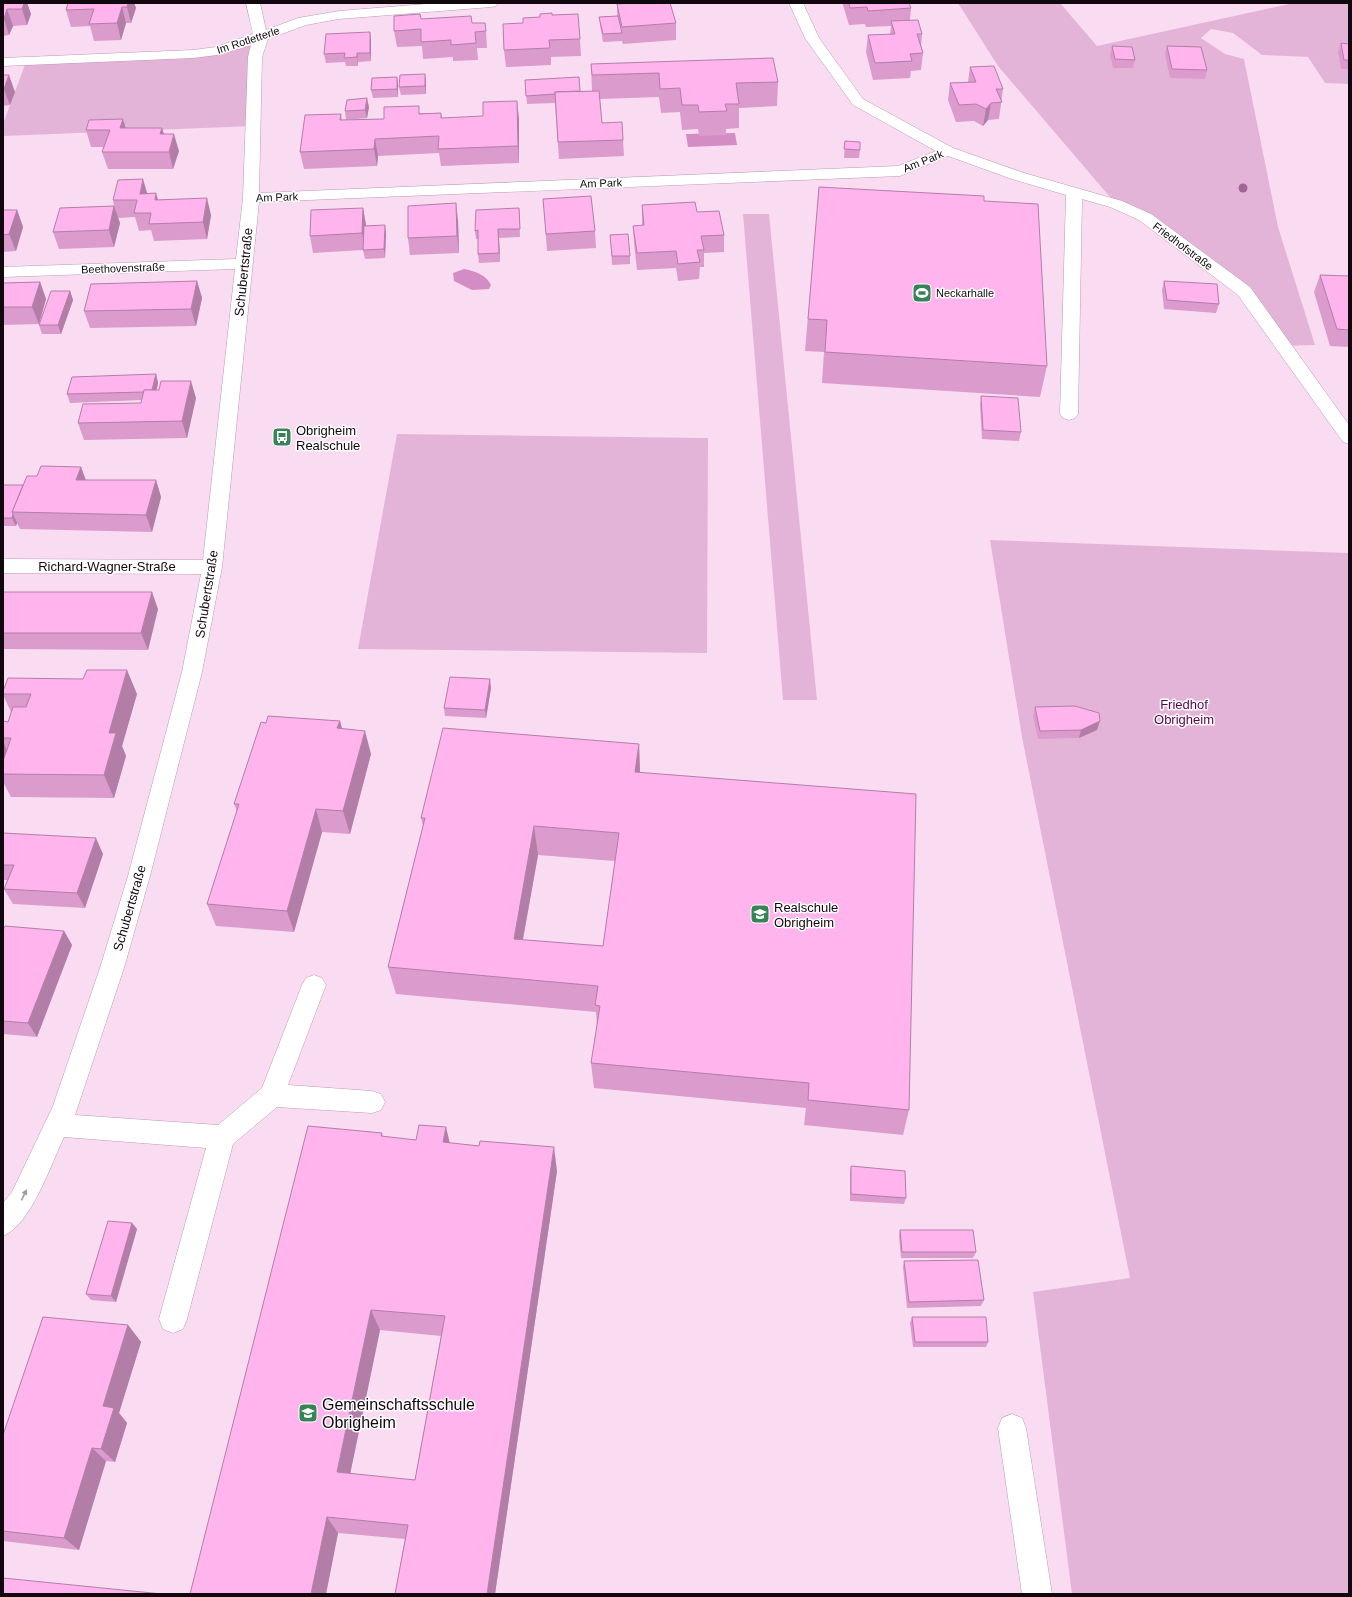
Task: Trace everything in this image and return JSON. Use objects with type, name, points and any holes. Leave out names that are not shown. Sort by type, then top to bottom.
[{"type":"street","name":"Schubertstraße","points":[[3,1223],[21,1201],[57,1125],[74,1083],[109,975],[149,842],[192,672],[212,567],[251,198],[255,57],[261,37],[253,3]]},
{"type":"street","name":"Im Rotletterle","points":[[3,62],[193,54],[217,51],[261,37],[303,21],[339,15],[491,3]]},
{"type":"street","name":"Friedhofstraße","points":[[796,3],[812,38],[858,102],[948,151],[1018,176],[1116,204],[1145,217],[1244,291],[1349,438]]},
{"type":"street","name":"Am Park","points":[[251,198],[900,171],[948,151]]},
{"type":"street","points":[[1069,414],[1074,192]]},
{"type":"street","name":"Beethovenstraße","points":[[3,272],[243,264]]},
{"type":"street","name":"Richard-Wagner-Straße","points":[[3,566],[212,567]]},
{"type":"street","points":[[173,1319],[222,1137],[272,1095],[314,985]]},
{"type":"street","points":[[272,1095],[372,1102]]},
{"type":"street","points":[[57,1125],[222,1137]]},
{"type":"street","points":[[1012,1428],[1037,1594]]},
{"type":"green space","points":[[958,3],[1060,3],[1097,46],[1294,3],[1349,3],[1349,84],[1325,83],[1308,57],[1262,55],[1233,33],[1211,29],[1201,38],[1225,54],[1244,59],[1278,227],[1315,345],[1283,346],[1244,291],[1116,204],[998,66]]},
{"type":"green space","points":[[261,37],[253,126],[3,136],[3,124],[26,62],[193,54]]},
{"type":"green space","points":[[743,214],[769,214],[817,700],[783,700]]},
{"type":"green space","points":[[397,434],[708,438],[707,653],[358,649]]},
{"type":"green space","name":"Friedhof Obrigheim","points":[[990,540],[1349,553],[1349,1594],[1072,1594],[1033,1292],[1130,1278],[1022,737]]},
{"type":"shaded area","points":[[735,133],[737,145],[688,147],[686,134]]},
{"type":"shaded area","points":[[464,269],[476,272],[483,276],[491,285],[489,289],[472,290],[454,281],[453,273]]},
{"type":"building","points":[[3,3],[24,3],[22,9],[7,9],[3,19]]},
{"type":"building","points":[[68,3],[128,3],[127,7],[122,7],[117,23],[89,24],[94,9],[66,10]]},
{"type":"building","points":[[670,3],[676,23],[622,27],[617,4]]},
{"type":"building","points":[[849,3],[909,3],[911,8],[868,11],[867,7],[850,8]]},
{"type":"building","points":[[552,13],[552,15],[578,14],[580,39],[549,40],[550,48],[504,50],[503,24],[523,23],[523,18],[540,17],[540,14]]},
{"type":"building","points":[[420,14],[421,19],[471,16],[472,23],[485,23],[486,31],[475,32],[476,43],[451,45],[451,40],[421,42],[421,29],[394,31],[394,16]]},
{"type":"building","points":[[618,16],[622,33],[603,34],[599,17]]},
{"type":"building","points":[[918,20],[922,34],[917,34],[923,53],[910,54],[912,61],[875,63],[868,35],[895,34],[891,21]]},
{"type":"building","points":[[370,32],[370,53],[357,53],[357,57],[344,58],[345,53],[324,54],[326,34]]},
{"type":"building","points":[[1341,43],[1349,44],[1349,60],[1344,60]]},
{"type":"building","points":[[1112,46],[1132,47],[1135,60],[1115,59]]},
{"type":"building","points":[[1167,46],[1201,47],[1207,70],[1172,69]]},
{"type":"building","points":[[773,58],[778,82],[736,83],[739,104],[725,104],[727,111],[699,112],[698,105],[682,105],[680,88],[660,89],[659,73],[592,75],[591,64]]},
{"type":"building","points":[[994,66],[1003,89],[996,89],[1002,102],[991,103],[986,109],[976,104],[959,105],[950,83],[976,82],[970,67]]},
{"type":"building","points":[[425,74],[425,86],[399,87],[400,75]]},
{"type":"building","points":[[3,75],[9,75],[4,89],[3,89]]},
{"type":"building","points":[[397,77],[397,89],[371,90],[372,78]]},
{"type":"building","points":[[579,77],[580,91],[555,92],[555,94],[526,96],[525,80]]},
{"type":"building","points":[[599,91],[602,123],[622,122],[623,140],[558,142],[555,92]]},
{"type":"building","points":[[367,98],[365,110],[345,111],[347,100]]},
{"type":"building","points":[[517,101],[518,146],[438,149],[439,136],[375,139],[374,149],[300,152],[305,115],[341,114],[340,120],[384,119],[384,107],[419,106],[419,114],[441,113],[441,118],[483,116],[483,102]]},
{"type":"building","points":[[123,119],[120,128],[162,128],[160,134],[174,134],[169,152],[102,152],[110,130],[86,130],[89,120]]},
{"type":"building","points":[[845,141],[860,142],[860,150],[844,149]]},
{"type":"building","points":[[143,179],[140,194],[156,193],[155,200],[207,198],[203,222],[149,224],[151,213],[134,213],[137,200],[113,200],[118,180]]},
{"type":"building","name":"Neckarhalle","points":[[819,187],[984,196],[984,201],[1038,204],[1047,366],[825,352],[827,320],[808,319]]},
{"type":"building","points":[[591,196],[595,231],[546,234],[543,199]]},
{"type":"building","points":[[695,202],[697,212],[719,211],[724,235],[701,236],[704,250],[697,250],[700,262],[678,264],[676,251],[637,253],[633,226],[644,225],[642,205]]},
{"type":"building","points":[[456,203],[457,236],[408,238],[408,206]]},
{"type":"building","points":[[114,206],[109,230],[53,232],[60,208]]},
{"type":"building","points":[[363,208],[362,233],[310,236],[311,210]]},
{"type":"building","points":[[519,208],[520,229],[498,229],[499,253],[478,254],[478,230],[475,231],[476,210]]},
{"type":"building","points":[[3,210],[17,210],[9,234],[3,235]]},
{"type":"building","points":[[385,225],[384,249],[363,250],[364,226]]},
{"type":"building","points":[[628,234],[630,256],[612,256],[610,235]]},
{"type":"building","points":[[1320,275],[1349,276],[1349,330],[1337,329]]},
{"type":"building","points":[[197,281],[191,309],[84,311],[91,284]]},
{"type":"building","points":[[1164,281],[1217,284],[1219,304],[1167,300]]},
{"type":"building","points":[[40,282],[32,307],[3,307],[3,283]]},
{"type":"building","points":[[51,291],[70,291],[58,325],[39,325]]},
{"type":"building","points":[[156,374],[152,390],[144,390],[144,392],[67,394],[72,377]]},
{"type":"building","points":[[161,381],[191,381],[182,421],[78,423],[83,404],[141,403],[144,390],[159,390]]},
{"type":"building","points":[[981,396],[1018,398],[1021,432],[983,430]]},
{"type":"building","points":[[41,466],[81,467],[76,480],[156,480],[146,515],[12,512],[27,476],[37,476]]},
{"type":"building","points":[[3,485],[23,485],[12,512],[12,518],[3,518]]},
{"type":"building","points":[[3,592],[152,592],[141,633],[3,633]]},
{"type":"building","points":[[87,670],[127,670],[109,733],[116,733],[104,775],[3,774],[3,761],[11,738],[3,738],[3,721],[8,722],[13,707],[26,707],[31,694],[3,694],[8,678],[83,679]]},
{"type":"building","points":[[450,677],[490,679],[485,710],[444,708]]},
{"type":"building","points":[[1075,706],[1099,713],[1100,721],[1081,730],[1040,731],[1035,707]]},
{"type":"building","points":[[268,716],[340,721],[337,728],[365,731],[343,811],[316,809],[287,911],[207,904],[239,804],[234,804],[261,722],[266,723]]},
{"type":"building","name":"Realschule Obrigheim","points":[[443,728],[639,744],[635,772],[916,794],[909,1110],[808,1100],[809,1083],[591,1063],[600,1006],[595,1005],[598,986],[388,967],[425,818],[421,818]],"holes":[[[534,826],[619,833],[603,946],[514,939]]]},
{"type":"building","points":[[3,833],[96,838],[77,893],[4,889],[14,865],[3,865]]},
{"type":"building","points":[[5,926],[64,931],[28,1023],[3,1021],[3,930]]},
{"type":"building","name":"Gemeinschaftsschule Obrigheim","points":[[419,1125],[446,1127],[443,1142],[479,1146],[480,1141],[554,1147],[487,1594],[395,1594],[408,1525],[327,1517],[311,1594],[190,1594],[308,1126],[382,1133],[381,1136],[416,1140]],"holes":[[[371,1310],[445,1316],[415,1480],[337,1472]]]},
{"type":"building","points":[[851,1166],[905,1171],[906,1198],[851,1194]]},
{"type":"building","points":[[108,1221],[132,1223],[111,1296],[86,1294]]},
{"type":"building","points":[[900,1230],[973,1230],[976,1252],[902,1252]]},
{"type":"building","points":[[978,1260],[984,1300],[909,1302],[904,1261]]},
{"type":"building","points":[[43,1317],[128,1325],[103,1406],[114,1408],[101,1449],[92,1448],[64,1538],[3,1531],[3,1435]]},
{"type":"building","points":[[912,1317],[986,1317],[988,1342],[915,1342]]},
{"type":"building","points":[[3,1578],[162,1594],[3,1594]]},
{"type":"place","name":"Neckarhalle","points":[[922,293]]},
{"type":"place","name":"Obrigheim Realschule","points":[[282,437]]},
{"type":"place","name":"Realschule Obrigheim","points":[[760,914]]},
{"type":"place","name":"Gemeinschaftsschule Obrigheim","points":[[308,1413]]}]
